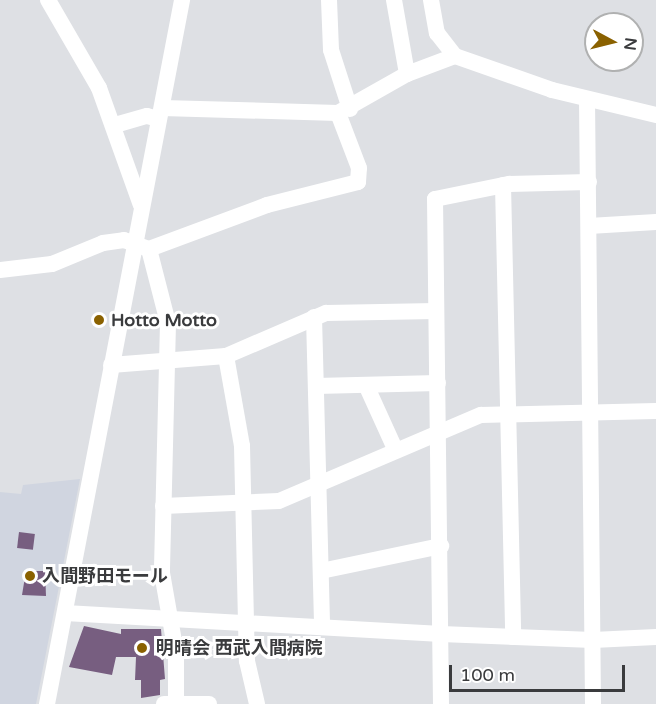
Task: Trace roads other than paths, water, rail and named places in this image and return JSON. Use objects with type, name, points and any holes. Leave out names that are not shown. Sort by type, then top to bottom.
[{"type":"street","points":[[48,0],[115,125],[141,206]]},
{"type":"street","points":[[47,704],[111,364],[141,246],[141,206],[182,0]]},
{"type":"street","points":[[0,270],[52,264],[103,243],[141,246],[267,205],[358,182],[359,168],[331,50],[329,0]]},
{"type":"street","points":[[394,0],[407,74]]},
{"type":"street","points":[[431,0],[437,33],[455,56],[587,99],[656,115]]},
{"type":"street","points":[[115,125],[160,114],[344,111],[407,74],[455,56]]},
{"type":"street","points":[[587,99],[593,704]]},
{"type":"street","points":[[441,704],[441,546],[435,199],[504,185],[589,182]]},
{"type":"street","points":[[504,185],[513,637]]},
{"type":"street","points":[[589,226],[656,222]]},
{"type":"street","points":[[141,246],[168,323],[162,573],[172,619],[172,704],[209,704]]},
{"type":"street","points":[[111,364],[167,364],[226,356],[314,317],[352,309],[436,311]]},
{"type":"street","points":[[314,317],[322,627]]},
{"type":"street","points":[[226,356],[246,502],[247,661],[257,704]]},
{"type":"street","points":[[316,386],[438,383]]},
{"type":"street","points":[[366,385],[396,451]]},
{"type":"street","points":[[163,506],[279,501],[319,487],[439,430],[481,415],[507,412],[656,411]]},
{"type":"street","points":[[321,571],[441,546]]},
{"type":"street","points":[[65,614],[513,637],[593,640],[656,637]]},
{"type":"place","name":"Hotto Motto","points":[[99,320]]},
{"type":"place","name":"入間野田モール","points":[[30,576]]},
{"type":"place","name":"明晴会 西武入間病院","points":[[142,648]]}]
